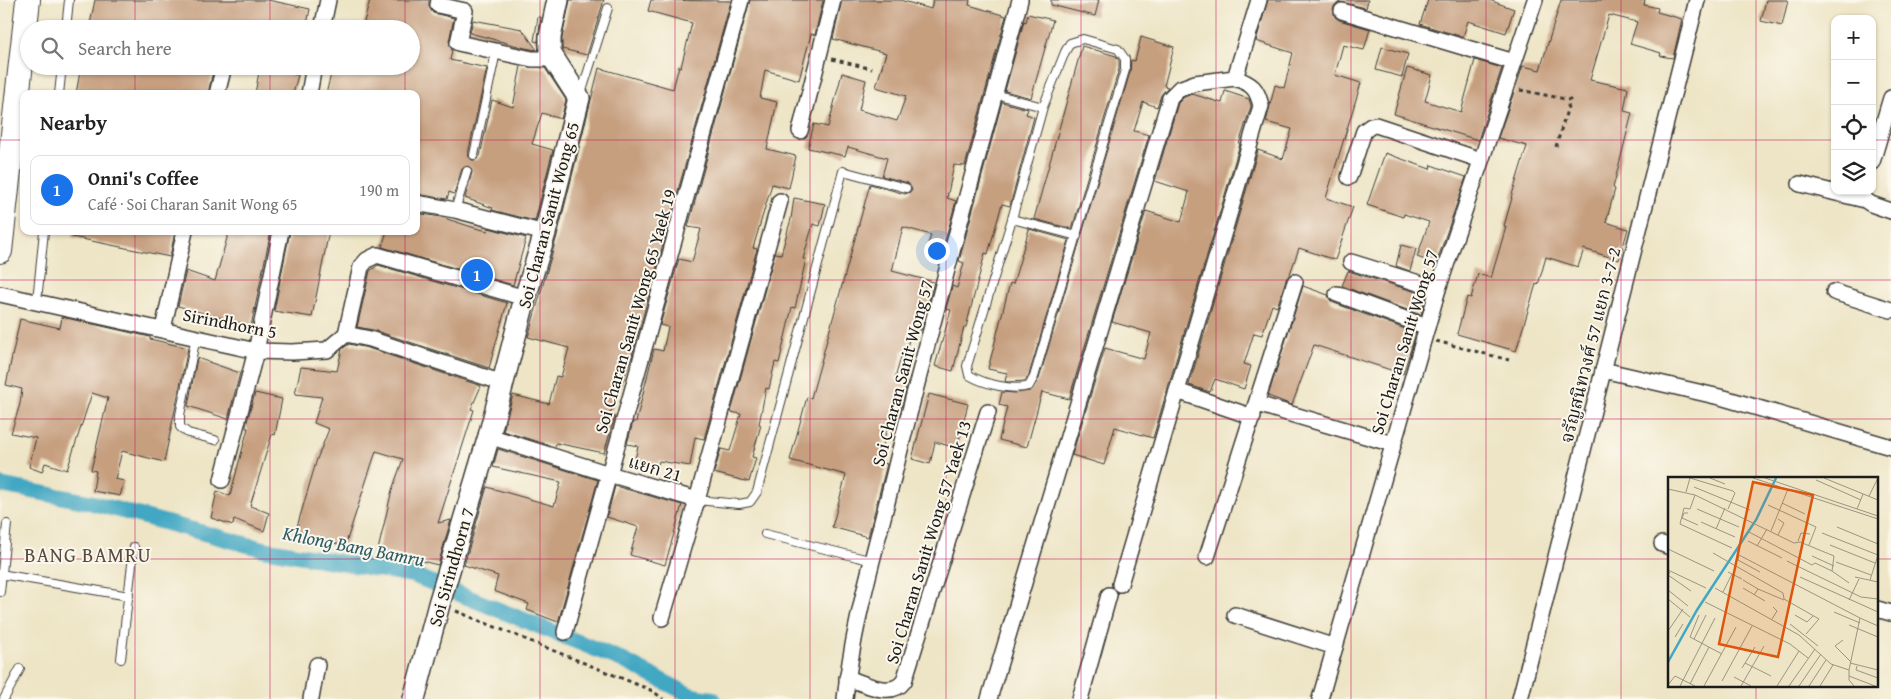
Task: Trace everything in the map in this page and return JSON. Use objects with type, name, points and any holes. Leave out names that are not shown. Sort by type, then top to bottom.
[{"type":"main road","points":[[26,20],[28,0]]},
{"type":"main road","points":[[0,251],[20,72]]},
{"type":"street","points":[[324,20],[328,0]]},
{"type":"street","points":[[438,0],[438,5],[465,11],[458,43],[532,59],[552,59],[550,37],[558,0]]},
{"type":"street","name":"Soi Charan Sanit Wong 65 Yaek 19","points":[[565,632],[741,0]]},
{"type":"street","points":[[800,130],[833,0]]},
{"type":"street","name":"Soi Charan Sanit Wong 57","points":[[845,699],[847,678],[861,605],[908,420],[1020,0]]},
{"type":"street","points":[[1226,79],[1260,0]]},
{"type":"street","name":"Soi Charan Sanit Wong 57","points":[[1320,699],[1438,289],[1535,0]]},
{"type":"street","name":"จรัญสนิทวงศ์ 57 แยก 3-7-2","points":[[1520,699],[1697,0]]},
{"type":"street","points":[[1342,11],[1514,62]]},
{"type":"street","name":"Soi Charan Sanit Wong 65","points":[[489,436],[525,298],[545,234],[579,98],[552,59]]},
{"type":"street","points":[[218,90],[222,75]]},
{"type":"street","points":[[310,90],[312,75]]},
{"type":"street","points":[[989,699],[1170,98],[1179,89],[1195,84],[1226,79],[1250,84],[1258,94],[1261,106],[1120,584]]},
{"type":"street","points":[[1876,150],[1891,98]]},
{"type":"street","points":[[1349,177],[1364,131],[1376,125],[1481,160]]},
{"type":"street","points":[[1800,184],[1865,196],[1870,204],[1891,211]]},
{"type":"street","points":[[662,618],[697,500],[780,201]]},
{"type":"street","points":[[420,204],[455,210],[545,234]]},
{"type":"street","points":[[162,329],[184,235]]},
{"type":"street","points":[[222,480],[256,351],[280,235]]},
{"type":"street","points":[[503,383],[370,339],[346,334],[361,267],[367,260],[377,255],[525,298]]},
{"type":"street","points":[[1351,262],[1438,289]]},
{"type":"street","points":[[1207,557],[1295,282]]},
{"type":"street","points":[[1834,292],[1891,310]]},
{"type":"street","name":"Sirindhorn 5","points":[[0,294],[256,351],[292,352],[327,350],[346,334]]},
{"type":"street","points":[[1337,294],[1425,332]]},
{"type":"street","points":[[1603,370],[1724,398],[1891,447]]},
{"type":"street","points":[[1177,392],[1393,444]]},
{"type":"street","name":"Soi Charan Sanit Wong 57 Yaek 13","points":[[847,678],[892,690],[900,687],[904,681],[988,412]]},
{"type":"street","name":"แยก 21","points":[[489,436],[697,500]]},
{"type":"street","name":"Soi Sirindhorn 7","points":[[414,699],[439,604],[489,436]]},
{"type":"street","points":[[1080,699],[1109,595]]},
{"type":"street","points":[[1878,609],[1891,613]]},
{"type":"street","points":[[1236,615],[1335,647]]},
{"type":"street","points":[[311,699],[317,665]]},
{"type":"lane","points":[[67,20],[69,0]]},
{"type":"lane","points":[[579,98],[608,8]]},
{"type":"lane","points":[[1083,39],[1118,49],[1125,59],[1125,70],[1034,377],[1029,386],[1019,389],[978,380],[969,375],[967,366],[1012,219],[1043,107],[1070,43],[1083,39]]},
{"type":"lane","points":[[474,155],[496,52]]},
{"type":"lane","points":[[59,90],[61,75]]},
{"type":"lane","points":[[995,94],[1043,107]]},
{"type":"lane","points":[[455,210],[467,171]]},
{"type":"lane","points":[[697,500],[739,504],[750,502],[758,492],[843,171],[906,188]]},
{"type":"lane","points":[[1012,219],[1076,236]]},
{"type":"lane","points":[[37,301],[44,235]]},
{"type":"lane","points":[[196,337],[180,415],[180,426],[188,433],[215,440]]},
{"type":"lane","points":[[0,592],[7,524]]},
{"type":"lane","points":[[765,534],[873,561]]},
{"type":"lane","points":[[121,659],[134,547]]},
{"type":"lane","points":[[1,574],[129,596]]},
{"type":"lane","points":[[4,699],[20,669]]},
{"type":"path","points":[[819,56],[872,68]]},
{"type":"path","points":[[1505,87],[1570,100],[1556,150]]},
{"type":"path","points":[[1425,332],[1509,360]]},
{"type":"path","points":[[439,604],[653,690],[663,699]]},
{"type":"building","points":[[95,0],[268,0],[310,9],[308,20],[91,20]]},
{"type":"building","points":[[370,0],[429,0],[429,7],[433,13],[454,18],[449,41],[452,50],[450,60],[487,68],[468,154],[472,160],[476,160],[480,156],[492,100],[513,107],[521,66],[545,68],[566,100],[561,119],[542,113],[532,144],[553,150],[535,221],[492,210],[493,208],[465,198],[472,172],[468,166],[462,169],[454,194],[449,192],[447,199],[420,195],[420,90],[327,90],[331,75],[420,75],[420,20],[364,20]]},
{"type":"building","points":[[570,0],[604,0],[587,55],[562,49],[562,38]]},
{"type":"building","points":[[651,0],[731,1],[631,359],[610,414],[615,416],[604,453],[556,443],[555,447],[503,431],[513,395],[549,404],[556,376],[561,377],[569,348],[528,337],[557,236],[599,68],[673,89],[679,66],[681,67],[692,23],[648,11]]},
{"type":"building","points":[[750,0],[823,0],[815,35],[811,34],[799,80],[765,70],[760,98],[777,102],[767,149],[796,156],[789,188],[772,184],[753,248],[757,249],[704,439],[695,437],[690,466],[659,461],[658,465],[635,460],[638,446],[627,444],[633,422],[636,422],[654,349],[663,351],[668,327],[660,325],[679,259],[692,262],[701,229],[688,227]]},
{"type":"building","points":[[842,0],[900,0],[931,9],[933,0],[970,0],[969,5],[1006,16],[965,166],[954,165],[947,198],[956,201],[941,256],[926,251],[931,235],[903,227],[892,271],[934,282],[921,330],[912,328],[906,351],[903,350],[895,379],[907,383],[895,429],[887,427],[879,462],[887,464],[868,537],[832,527],[846,475],[790,460],[807,397],[811,398],[870,184],[905,194],[912,189],[908,183],[882,176],[887,158],[848,147],[845,156],[808,148],[814,124],[828,127],[842,73],[866,80],[859,110],[897,121],[906,96],[876,87],[886,53],[833,39]]},
{"type":"building","points":[[1051,0],[1099,0],[1095,16],[1051,5]]},
{"type":"building","points":[[1268,0],[1368,0],[1366,8],[1340,2],[1333,9],[1335,17],[1339,20],[1370,29],[1364,50],[1343,45],[1335,75],[1361,83],[1326,198],[1353,207],[1335,260],[1299,248],[1277,307],[1272,305],[1262,335],[1254,333],[1244,364],[1251,366],[1244,389],[1215,379],[1210,392],[1189,385],[1258,150],[1283,159],[1292,129],[1266,122],[1275,85],[1284,88],[1293,53],[1256,41]]},
{"type":"building","points":[[1428,0],[1489,0],[1514,9],[1506,33],[1468,21],[1463,37],[1420,24]]},
{"type":"building","points":[[1561,0],[1645,0],[1644,5],[1658,8],[1657,12],[1682,19],[1673,58],[1660,56],[1661,53],[1630,44],[1637,22],[1609,15],[1590,80],[1628,88],[1624,111],[1632,113],[1606,222],[1628,229],[1619,260],[1584,249],[1578,267],[1546,257],[1516,351],[1457,334],[1467,297],[1471,298],[1478,274],[1491,278],[1506,227],[1504,226],[1511,198],[1527,146],[1498,138],[1523,66],[1540,70]]},
{"type":"building","points":[[1766,0],[1788,0],[1782,26],[1761,21]]},
{"type":"building","points":[[1028,14],[1053,20],[1031,98],[1005,91],[1024,21],[1026,22]]},
{"type":"building","points":[[538,17],[541,17],[538,42],[534,41]]},
{"type":"building","points":[[473,20],[522,29],[537,50],[470,33]]},
{"type":"building","points":[[1141,37],[1174,47],[1164,86],[1168,87],[1161,95],[1157,107],[1143,102],[1134,131],[1149,135],[1069,399],[1042,392],[1027,447],[999,440],[1007,407],[999,405],[1002,392],[1030,391],[1039,379],[1130,72],[1131,60],[1135,61]]},
{"type":"building","points":[[1082,46],[1116,56],[1119,61],[1119,69],[1072,229],[1034,219]]},
{"type":"building","points":[[1382,47],[1408,54],[1402,77],[1376,70]]},
{"type":"building","points":[[1475,60],[1502,68],[1478,140],[1394,114],[1407,68],[1432,75],[1425,101],[1461,112]]},
{"type":"building","points":[[79,75],[212,75],[209,90],[77,90]]},
{"type":"building","points":[[258,75],[298,75],[294,90],[256,90]]},
{"type":"building","points":[[1225,91],[1249,99],[1251,106],[1153,438],[1115,427],[1104,465],[1072,455],[1105,348],[1144,359],[1151,333],[1112,322],[1146,211],[1181,222],[1189,192],[1155,181],[1178,103],[1184,97],[1192,94],[1222,103]]},
{"type":"building","points":[[1002,102],[1028,109],[1026,114],[1034,117],[1010,206],[1002,204],[988,254],[985,253],[953,371],[935,366],[951,310],[946,309],[952,286],[957,288],[964,263],[959,261]]},
{"type":"building","points":[[1385,153],[1430,169],[1431,165],[1466,177],[1436,264],[1417,257],[1429,222],[1404,214],[1403,217],[1367,205]]},
{"type":"building","points":[[794,198],[825,204],[820,226],[813,224],[803,259],[806,259],[795,308],[792,307],[779,363],[775,362],[769,389],[766,388],[759,424],[761,425],[752,457],[756,458],[749,482],[714,473],[721,449],[730,451],[741,414],[731,412],[775,253],[781,254],[791,219]]},
{"type":"building","points":[[420,214],[441,217],[488,231],[489,228],[526,238],[513,285],[382,247],[386,235],[420,235]]},
{"type":"building","points":[[1029,229],[1069,240],[1029,375],[1025,381],[1007,382],[1005,381],[1007,373],[988,369],[1010,283],[1013,284]]},
{"type":"building","points":[[72,235],[174,235],[170,257],[72,237]]},
{"type":"building","points":[[228,235],[270,235],[251,326],[178,306],[186,271],[215,281]]},
{"type":"building","points":[[289,235],[328,235],[312,317],[274,311]]},
{"type":"building","points":[[1401,245],[1416,249],[1410,271],[1396,266]]},
{"type":"building","points":[[378,265],[507,303],[489,368],[373,330],[357,327],[370,271]]},
{"type":"building","points":[[1348,271],[1426,295],[1421,315],[1342,286]]},
{"type":"building","points":[[1303,286],[1328,295],[1334,303],[1416,333],[1403,374],[1314,345],[1292,405],[1268,396]]},
{"type":"building","points":[[62,317],[150,337],[150,339],[188,348],[164,462],[122,451],[115,479],[124,481],[120,496],[93,491],[96,471],[91,470],[108,398],[92,393],[67,470],[45,463],[42,472],[29,467],[36,438],[11,433],[20,404],[22,389],[6,385],[20,319],[60,328]]},
{"type":"building","points":[[349,344],[368,348],[481,386],[471,409],[474,410],[438,523],[451,520],[438,565],[378,550],[392,490],[403,459],[376,451],[345,546],[319,539],[317,545],[294,537],[317,459],[329,429],[314,423],[322,397],[295,394],[301,367],[337,371],[342,349]]},
{"type":"building","points":[[197,358],[240,373],[228,419],[188,406]]},
{"type":"building","points":[[255,393],[282,399],[275,435],[272,434],[250,506],[269,513],[264,531],[234,519],[233,525],[211,518],[217,491],[230,496]]},
{"type":"building","points":[[929,394],[968,404],[957,448],[935,442],[930,464],[912,459]]},
{"type":"building","points":[[498,449],[598,480],[558,622],[527,610],[529,604],[494,591],[498,576],[464,565],[487,487],[554,506],[561,482],[493,467]]},
{"type":"building","points":[[615,486],[682,505],[665,565],[630,555],[638,527],[607,517]]},
{"type":"waterway","name":"Khlong Bang Bamru","points":[[0,485],[89,502],[263,549],[413,575],[620,659],[692,696],[713,699]]},
{"type":"place","name":"Onni's Coffee","points":[[477,275]]},
{"type":"district","name":"BANG BAMRU","points":[[88,554]]}]
